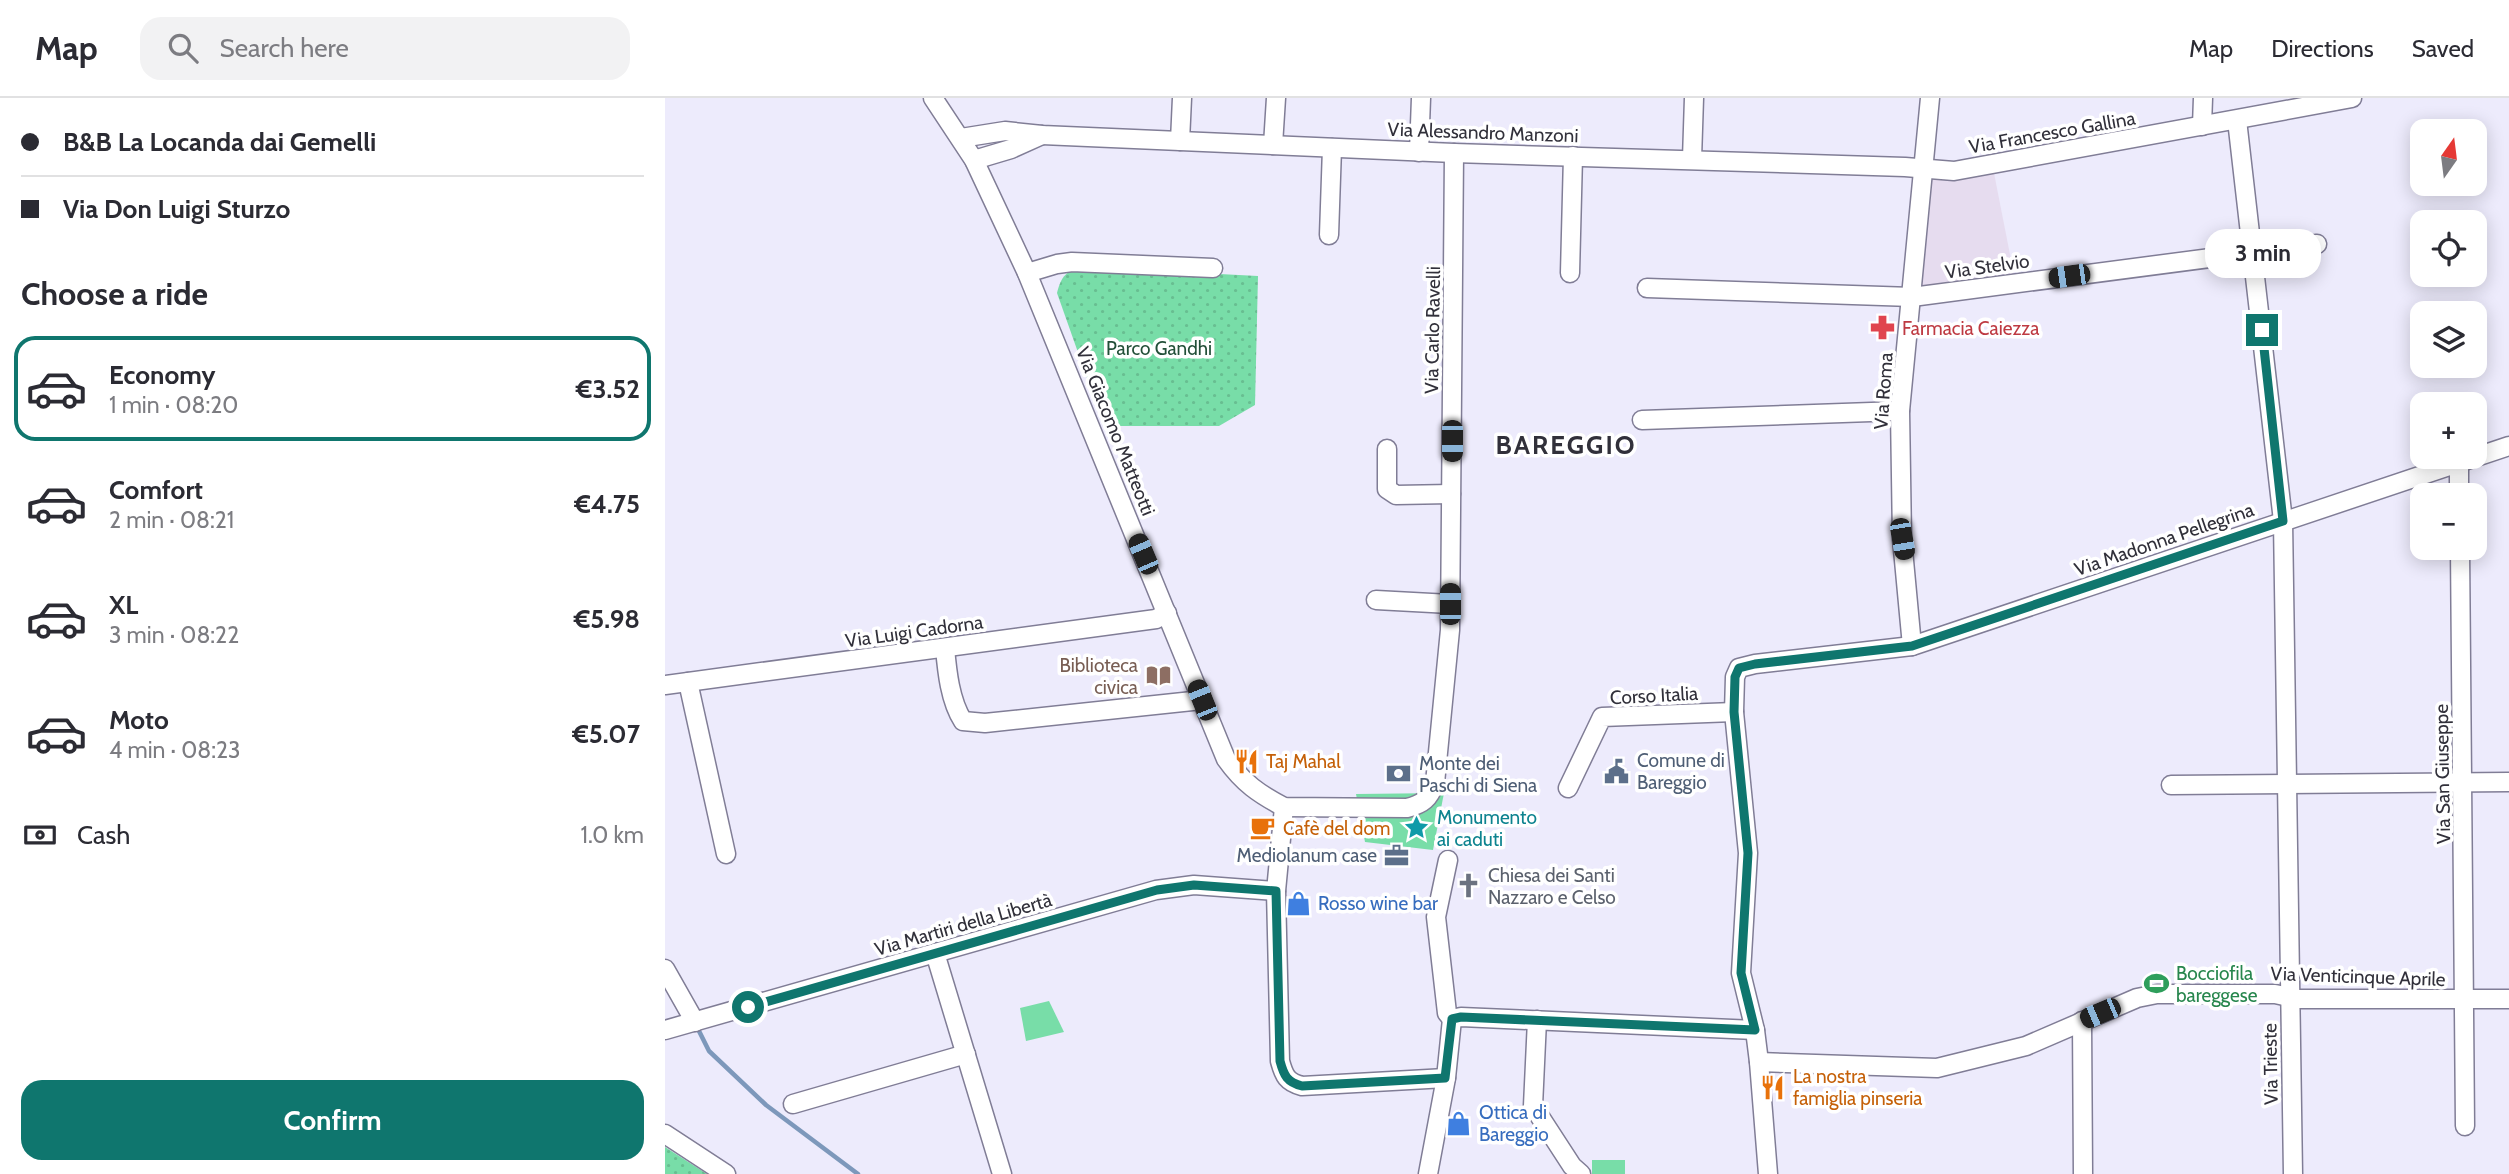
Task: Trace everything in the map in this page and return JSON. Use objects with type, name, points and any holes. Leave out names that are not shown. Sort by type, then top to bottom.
[{"type":"street","name":"Via Giacomo Matteotti","points":[[933,98],[974,160],[1027,273],[1226,760],[1240,779],[1284,807]]},
{"type":"street","points":[[1180,141],[1182,98]]},
{"type":"street","points":[[1273,145],[1276,98]]},
{"type":"street","points":[[1419,152],[1421,98]]},
{"type":"street","points":[[1692,159],[1694,98]]},
{"type":"street","name":"Via Roma","points":[[1912,646],[1902,539],[1900,411],[1930,98]]},
{"type":"street","points":[[2202,125],[2203,98]]},
{"type":"street","name":"Via Francesco Gallina","points":[[1924,169],[1954,172],[2352,98]]},
{"type":"street","name":"Via Trieste","points":[[2237,120],[2283,521],[2293,1174]]},
{"type":"street","name":"Via Alessandro Manzoni","points":[[961,138],[1005,131],[1042,135],[1419,152],[1692,159],[1924,169]]},
{"type":"street","name":"Via Alessandro Manzoni","points":[[974,160],[1011,149],[1042,135]]},
{"type":"street","points":[[1329,234],[1332,148]]},
{"type":"street","name":"Via Carlo Ravelli","points":[[1284,807],[1318,813],[1431,804],[1450,630],[1454,153]]},
{"type":"street","points":[[1570,273],[1573,156]]},
{"type":"street","name":"Via Stelvio","points":[[1647,288],[1912,297],[2317,244]]},
{"type":"street","points":[[1027,273],[1072,262],[1213,268]]},
{"type":"street","points":[[1642,420],[1900,411]]},
{"type":"street","name":"Via Madonna Pellegrina","points":[[2487,453],[2509,446]]},
{"type":"street","points":[[1387,449],[1387,489],[1391,493],[1451,494]]},
{"type":"street","name":"Via Madonna Pellegrina","points":[[1912,646],[2438,469]]},
{"type":"street","name":"Via San Giuseppe","points":[[2460,560],[2465,1000]]},
{"type":"street","points":[[1376,600],[1450,604]]},
{"type":"street","name":"Via Luigi Cadorna","points":[[665,685],[1156,619],[1167,613]]},
{"type":"street","points":[[1768,1174],[1755,1030],[1741,973],[1748,853],[1734,712],[1735,677],[1739,668],[1755,664],[1912,646]]},
{"type":"street","points":[[945,648],[958,713],[963,721],[985,723],[1202,700]]},
{"type":"street","points":[[688,682],[726,854]]},
{"type":"street","name":"Corso Italia","points":[[1568,788],[1602,717],[1734,712]]},
{"type":"street","points":[[2171,785],[2509,782]]},
{"type":"street","points":[[1284,807],[1286,844],[1276,891],[1280,1061],[1283,1075],[1290,1083],[1302,1086],[1445,1078]]},
{"type":"street","points":[[1428,1174],[1445,1078],[1452,1019],[1447,1013],[1436,917],[1448,860]]},
{"type":"street","name":"Via Martiri della Libertà","points":[[665,1030],[1157,890],[1194,885],[1276,891]]},
{"type":"street","points":[[935,953],[1002,1174]]},
{"type":"street","points":[[665,969],[695,1022]]},
{"type":"street","name":"Via Venticinque Aprile","points":[[1759,1062],[1937,1068],[2027,1046],[2137,998],[2157,994],[2275,994],[2290,998],[2509,999]]},
{"type":"street","name":"Via Venticinque Aprile","points":[[2465,1000],[2465,1126]]},
{"type":"street","points":[[1452,1019],[1461,1017],[1755,1030]]},
{"type":"street","points":[[1537,1020],[1532,1106],[1572,1166],[1581,1174]]},
{"type":"street","points":[[2082,1021],[2083,1174]]},
{"type":"street","points":[[793,1104],[966,1054]]},
{"type":"street","points":[[665,1134],[720,1172]]},
{"type":"shaded area","points":[[1993,168],[2015,280],[1915,294],[1926,172]]},
{"type":"green space","name":"Parco Gandhi","points":[[1084,267],[1258,276],[1255,405],[1219,426],[1104,426],[1057,293],[1066,275]]},
{"type":"green space","points":[[1444,793],[1433,850],[1365,842],[1356,794]]},
{"type":"green space","points":[[1049,1001],[1064,1032],[1026,1041],[1020,1008]]},
{"type":"green space","points":[[665,1147],[707,1174],[665,1174]]},
{"type":"green space","points":[[1592,1160],[1625,1160],[1625,1174],[1592,1174]]},
{"type":"waterway","points":[[699,1031],[709,1051],[766,1105],[858,1174]]},
{"type":"place","name":"Farmacia Caiezza","points":[[1882,328]]},
{"type":"place","name":"Biblioteca civica","points":[[1158,676]]},
{"type":"place","name":"Taj Mahal","points":[[1246,761]]},
{"type":"place","name":"Comune di Bareggio","points":[[1617,771]]},
{"type":"place","name":"Monte dei Paschi di Siena","points":[[1399,774]]},
{"type":"place","name":"Cafè del dom","points":[[1263,828]]},
{"type":"place","name":"Monumento ai caduti","points":[[1417,828]]},
{"type":"place","name":"Mediolanum case","points":[[1397,855]]},
{"type":"place","name":"Chiesa dei Santi Nazzaro e Celso","points":[[1468,886]]},
{"type":"place","name":"Rosso wine bar","points":[[1298,903]]},
{"type":"place","name":"Bocciofila bareggese","points":[[2156,984]]},
{"type":"place","name":"La nostra famiglia pinseria","points":[[1773,1087]]},
{"type":"place","name":"Ottica di Bareggio","points":[[1459,1123]]},
{"type":"district","name":"BAREGGIO","points":[[1566,445]]},
{"type":"route","points":[[748,1007],[1157,890],[1194,885],[1276,891],[1280,1061],[1283,1075],[1290,1083],[1317,1086],[1445,1078],[1452,1019],[1461,1017],[1755,1030],[1741,973],[1748,853],[1734,712],[1735,677],[1739,668],[1912,646],[2283,521],[2262,330]]}]
